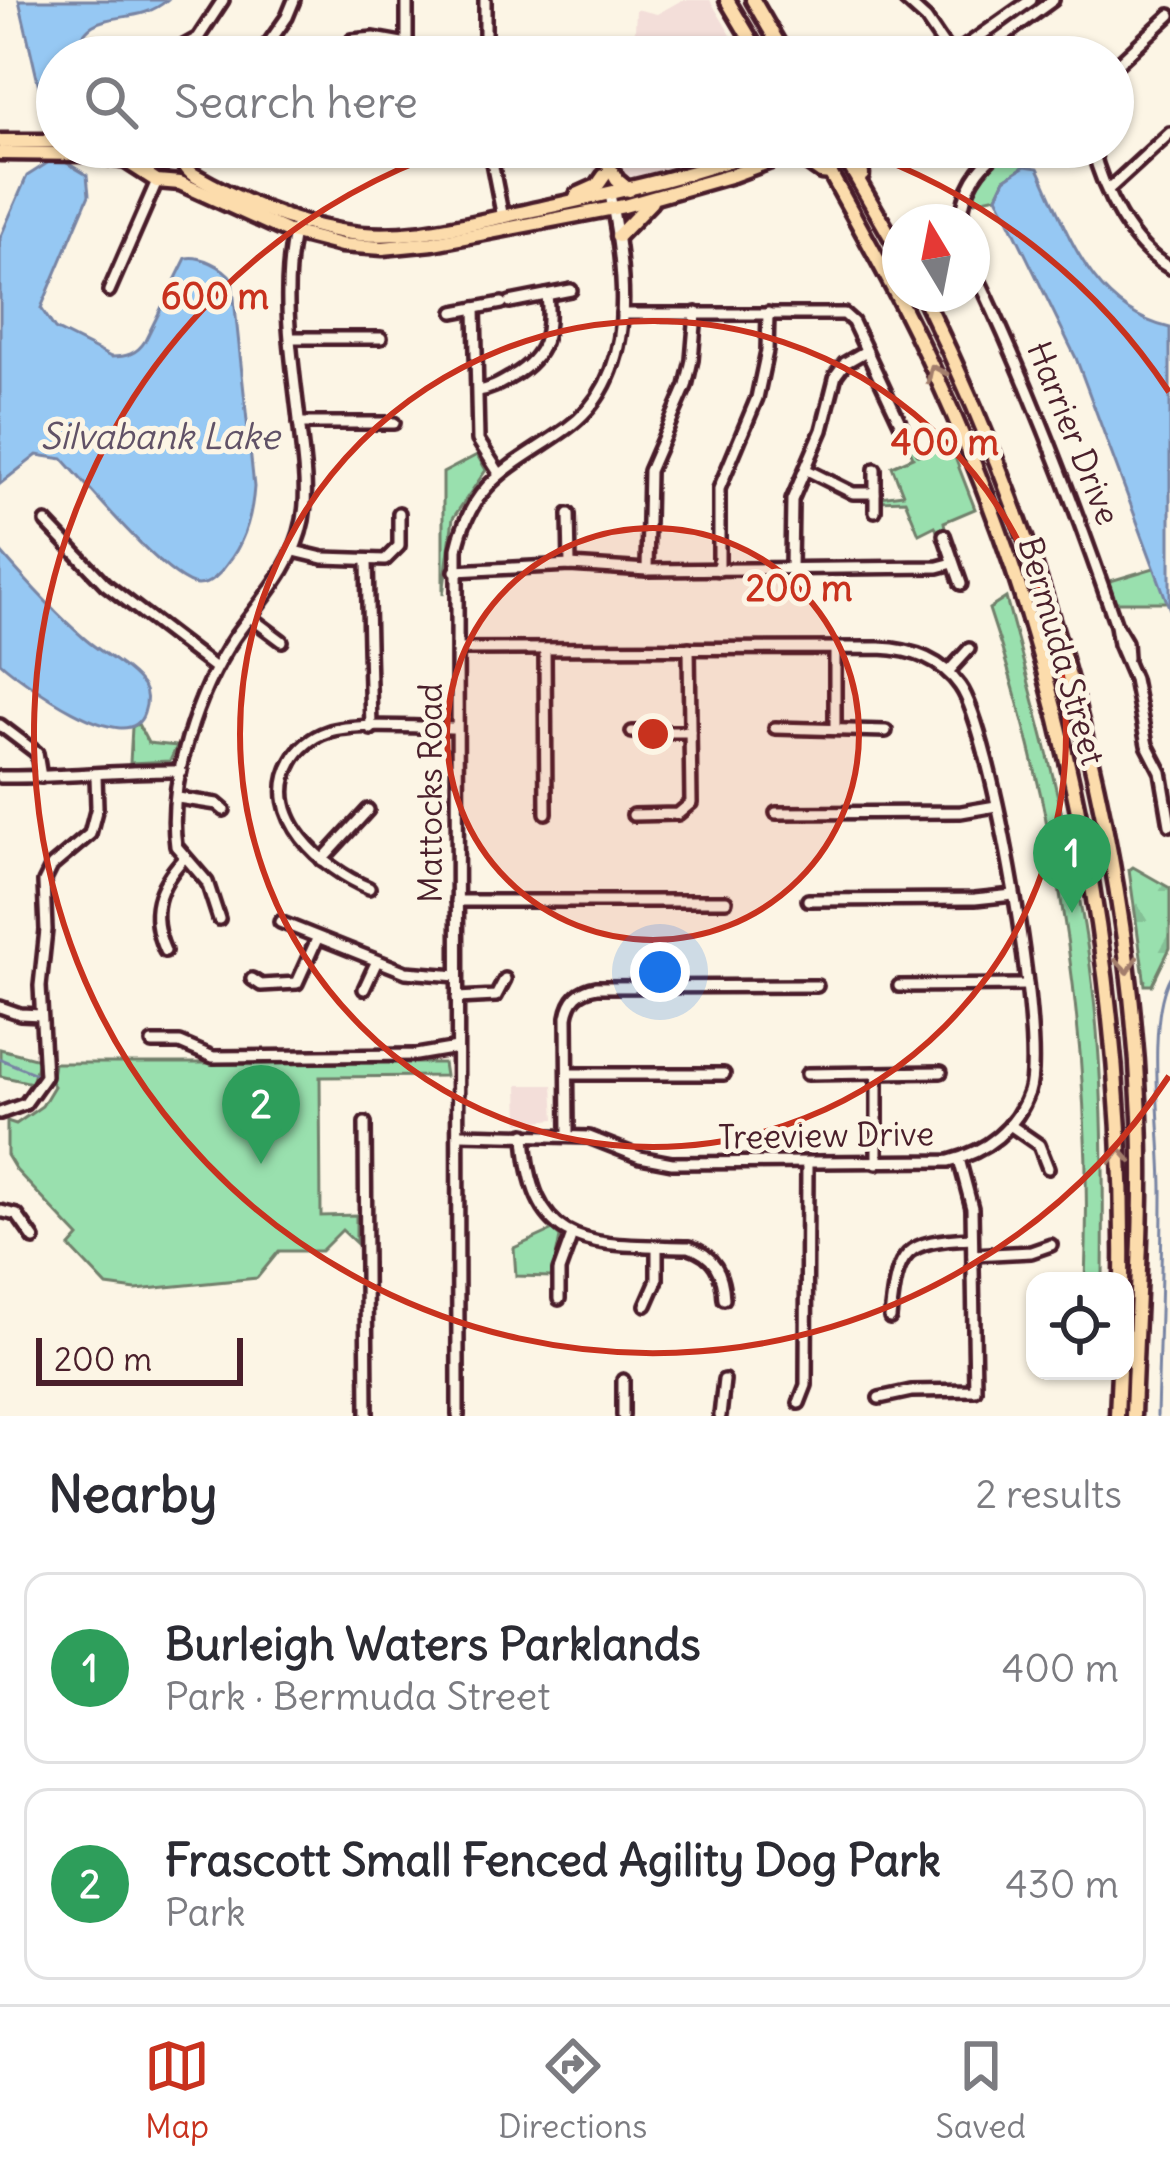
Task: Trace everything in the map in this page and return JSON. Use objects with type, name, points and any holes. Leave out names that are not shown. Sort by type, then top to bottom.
[{"type":"main road","points":[[727,0],[748,36]]},
{"type":"main road","points":[[753,0],[774,36]]},
{"type":"main road","points":[[0,141],[36,144]]},
{"type":"main road","points":[[0,152],[36,147]]},
{"type":"main road","points":[[140,168],[296,227],[365,247],[611,201],[629,190],[700,168]]},
{"type":"main road","points":[[149,168],[158,178]]},
{"type":"main road","points":[[158,178],[176,174],[173,168]]},
{"type":"main road","points":[[185,168],[296,227]]},
{"type":"main road","points":[[611,168],[629,190]]},
{"type":"main road","points":[[548,207],[657,197],[747,168]]},
{"type":"main road","points":[[815,168],[831,173]]},
{"type":"main road","name":"Bermuda Street","points":[[827,168],[911,322],[964,439],[1020,590],[1059,726],[1088,856],[1106,973],[1118,1108],[1122,1272]]},
{"type":"main road","points":[[852,168],[882,221]]},
{"type":"main road","points":[[861,168],[864,189]]},
{"type":"main road","points":[[504,223],[597,186],[604,176]]},
{"type":"main road","points":[[618,236],[657,197]]},
{"type":"main road","name":"Bermuda Street","points":[[930,312],[981,422],[1036,567],[1073,692],[1105,827],[1125,949],[1140,1113],[1133,1416]]},
{"type":"main road","points":[[1118,1416],[1119,1380]]},
{"type":"street","points":[[199,36],[223,0]]},
{"type":"street","points":[[274,36],[294,0]]},
{"type":"street","points":[[407,0],[407,36]]},
{"type":"street","points":[[485,0],[485,36]]},
{"type":"street","points":[[904,0],[939,36]]},
{"type":"street","points":[[981,36],[1035,0]]},
{"type":"street","points":[[1004,36],[1053,0]]},
{"type":"street","points":[[1134,48],[1170,15]]},
{"type":"street","points":[[1134,166],[1170,133]]},
{"type":"street","points":[[493,168],[504,223]]},
{"type":"street","points":[[966,204],[974,177],[983,168]]},
{"type":"street","points":[[1100,168],[1137,242],[1170,268]]},
{"type":"street","points":[[1109,189],[1132,168]]},
{"type":"street","points":[[109,292],[158,178]]},
{"type":"street","name":"Mattocks Road","points":[[458,1416],[457,549],[469,513],[499,473],[569,427],[589,408],[614,365],[622,314],[611,201]]},
{"type":"street","points":[[219,919],[210,888],[175,840],[181,771],[195,715],[215,668],[294,551],[305,503],[286,289],[296,227]]},
{"type":"street","points":[[454,312],[571,290]]},
{"type":"street","points":[[478,391],[494,387],[539,357],[548,338],[547,295]]},
{"type":"street","name":"Harrier Drive","points":[[990,304],[1044,423],[1116,625],[1126,641],[1147,745],[1161,772],[1170,826]]},
{"type":"street","points":[[476,308],[478,440],[499,473]]},
{"type":"street","points":[[719,570],[719,489],[757,398],[767,313]]},
{"type":"street","points":[[622,314],[844,314],[853,322],[903,429]]},
{"type":"street","points":[[647,570],[649,471],[686,386],[696,314]]},
{"type":"street","points":[[290,338],[381,338]]},
{"type":"street","points":[[791,568],[790,508],[839,370],[866,351]]},
{"type":"street","points":[[299,423],[394,423]]},
{"type":"street","points":[[875,469],[875,511]]},
{"type":"street","points":[[806,470],[853,493],[875,493]]},
{"type":"street","points":[[294,551],[367,562],[385,560],[397,550],[399,513]]},
{"type":"street","points":[[569,514],[570,566]]},
{"type":"street","points":[[46,522],[123,600],[215,668]]},
{"type":"street","points":[[944,535],[961,584]]},
{"type":"street","points":[[367,562],[370,729]]},
{"type":"street","points":[[455,572],[570,566],[719,570],[953,563]]},
{"type":"street","points":[[250,617],[281,641]]},
{"type":"street","points":[[633,815],[677,814],[689,806],[689,648]]},
{"type":"street","points":[[835,648],[835,728]]},
{"type":"street","points":[[458,649],[898,649],[934,662],[947,673],[971,708],[996,806],[1027,985],[1033,1075],[1010,1125],[1039,1145],[1048,1168]]},
{"type":"street","points":[[947,673],[969,649]]},
{"type":"street","points":[[545,650],[546,813]]},
{"type":"street","points":[[0,725],[37,753],[41,778]]},
{"type":"street","points":[[369,888],[322,860],[303,839],[289,814],[284,792],[288,769],[298,751],[320,734],[343,729],[456,728]]},
{"type":"street","points":[[775,728],[886,731]]},
{"type":"street","points":[[632,732],[690,732]]},
{"type":"street","points":[[0,777],[181,771]]},
{"type":"street","points":[[0,1113],[25,1104],[43,1081],[45,878],[52,866],[90,834],[98,807],[96,776]]},
{"type":"street","points":[[178,798],[217,804],[224,810]]},
{"type":"street","points":[[776,813],[961,812],[996,806]]},
{"type":"street","points":[[322,860],[368,810]]},
{"type":"street","points":[[165,951],[159,937],[159,892],[184,858]]},
{"type":"street","points":[[808,900],[1013,895]]},
{"type":"street","points":[[457,901],[726,901]]},
{"type":"street","points":[[280,922],[376,963],[413,974],[457,976]]},
{"type":"street","points":[[252,980],[261,985],[297,983],[317,939]]},
{"type":"street","points":[[364,988],[376,963]]},
{"type":"street","points":[[458,998],[496,996],[505,979]]},
{"type":"street","points":[[899,986],[1027,985]]},
{"type":"street","points":[[568,1134],[569,1009],[584,990],[818,986]]},
{"type":"street","points":[[0,1007],[41,1016]]},
{"type":"street","points":[[152,1043],[180,1043],[213,1057],[416,1055],[457,1048]]},
{"type":"street","points":[[807,1074],[941,1072]]},
{"type":"street","points":[[568,1074],[724,1075]]},
{"type":"street","points":[[877,1074],[877,1162]]},
{"type":"street","points":[[365,1123],[367,1416]]},
{"type":"street","name":"Treeview Drive","points":[[460,1134],[568,1134],[672,1163],[877,1162],[959,1159],[985,1147],[1010,1125]]},
{"type":"street","points":[[525,1134],[533,1188],[548,1214],[572,1235],[608,1246],[688,1247],[709,1256],[720,1275],[724,1299]]},
{"type":"street","points":[[880,1398],[911,1390],[975,1390],[971,1201],[959,1159]]},
{"type":"street","points":[[799,1403],[806,1385],[808,1163]]},
{"type":"street","points":[[0,1211],[17,1215],[34,1239]]},
{"type":"street","points":[[559,1300],[559,1270],[572,1235]]},
{"type":"street","points":[[890,1318],[892,1296],[908,1251],[920,1244],[972,1238]]},
{"type":"street","points":[[973,1255],[1021,1253],[1051,1245]]},
{"type":"street","points":[[646,1305],[657,1280],[657,1247]]},
{"type":"street","points":[[622,1380],[623,1416]]},
{"type":"street","points":[[720,1416],[724,1380]]},
{"type":"shaded area","points":[[682,0],[710,0],[731,36],[633,36],[636,9],[657,14]]},
{"type":"shaded area","points":[[593,168],[666,168],[637,177],[594,181]]},
{"type":"shaded area","points":[[518,1085],[553,1085],[555,1119],[519,1123]]},
{"type":"green space","points":[[1022,168],[1005,179],[997,196],[974,201],[978,184],[988,170]]},
{"type":"green space","points":[[949,442],[975,509],[944,522],[945,528],[937,531],[935,526],[919,534],[905,500],[879,501],[879,497],[903,494],[892,466],[913,457],[908,445],[918,455]]},
{"type":"green space","points":[[477,455],[486,470],[453,518],[443,595],[443,473]]},
{"type":"green space","points":[[1157,567],[1168,602],[1113,602],[1107,582]]},
{"type":"green space","points":[[1006,598],[1080,900],[1100,1070],[1103,1272],[1085,1272],[1078,1026],[1053,856],[1036,773],[989,609]]},
{"type":"green space","points":[[138,724],[148,743],[177,746],[170,761],[130,763],[132,727]]},
{"type":"green space","points":[[1133,867],[1170,888],[1170,948],[1152,985],[1145,985],[1129,870]]},
{"type":"green space","points":[[0,1049],[39,1059],[32,1083],[0,1076]]},
{"type":"green space","points":[[54,1063],[443,1063],[445,1076],[320,1077],[321,1216],[356,1215],[356,1243],[342,1230],[321,1251],[279,1251],[257,1278],[136,1290],[107,1286],[70,1247],[79,1237],[7,1155],[7,1121],[16,1124],[42,1106],[54,1086]]},
{"type":"green space","points":[[553,1230],[560,1237],[552,1277],[516,1276],[514,1248]]},
{"type":"water","name":"Silvabank Lake","points":[[19,0],[167,0],[140,14],[99,22],[83,36],[36,36],[36,74]]},
{"type":"water","name":"Silvabank Lake","points":[[40,168],[75,168],[87,175],[89,195],[41,308],[55,329],[111,357],[122,356],[135,352],[145,341],[186,258],[211,263],[232,279],[254,487],[239,547],[211,581],[198,585],[168,568],[63,459],[37,455],[0,484],[0,238],[27,176]]},
{"type":"water","points":[[1022,168],[1038,168],[1073,243],[1102,287],[1143,318],[1170,328],[1170,610],[1076,358],[997,196],[1005,179]]},
{"type":"water","points":[[0,551],[74,629],[143,686],[146,706],[134,725],[118,728],[74,712],[0,662]]},
{"type":"waterway","points":[[1157,1416],[1162,1195],[1157,1051],[1158,1022],[1170,977]]},
{"type":"waterway","points":[[0,1059],[36,1074]]},
{"type":"place","name":"Burleigh Waters Parklands","points":[[1072,913]]},
{"type":"place","name":"Frascott Small Fenced Agility Dog Park","points":[[261,1164]]}]
